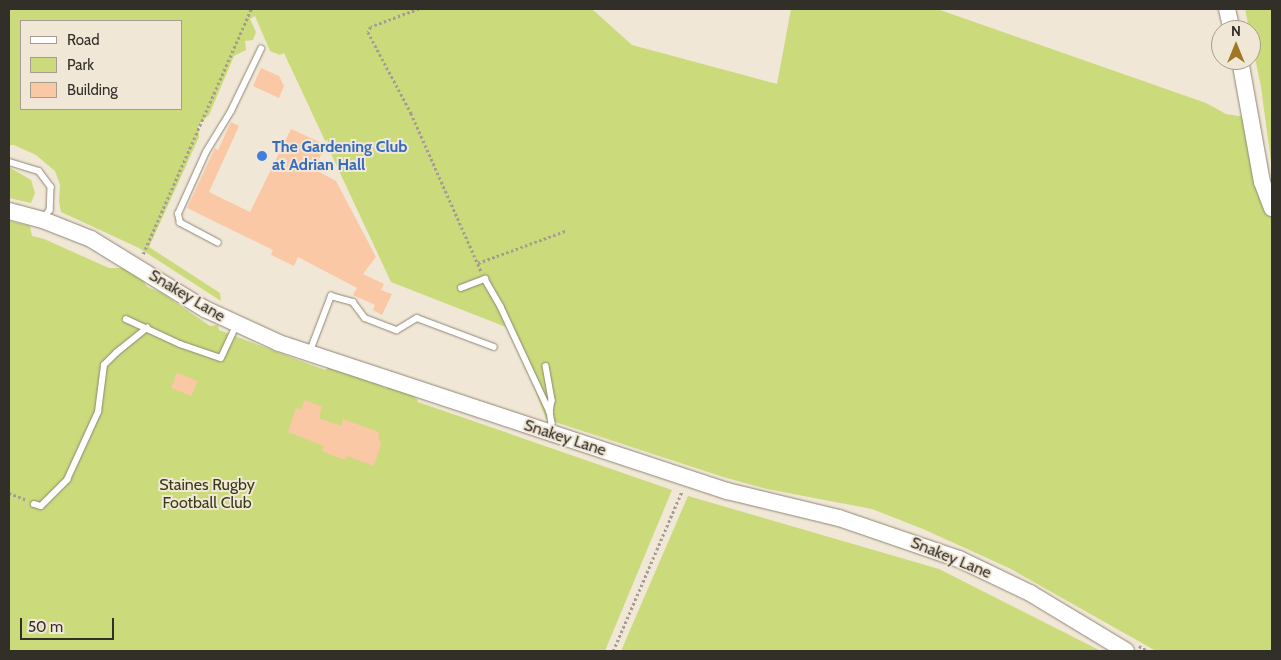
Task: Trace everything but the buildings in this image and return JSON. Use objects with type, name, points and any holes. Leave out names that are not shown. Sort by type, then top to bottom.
[{"type":"street","points":[[1242,70],[1262,182],[1272,208]]},
{"type":"street","name":"Snakey Lane","points":[[9,211],[43,220],[91,239],[236,326],[310,353],[687,478],[735,493],[839,518],[959,559],[1030,593],[1126,651]]},
{"type":"lane","points":[[218,243],[180,223],[178,214],[206,152],[231,111],[261,49]]},
{"type":"lane","points":[[9,162],[39,171],[51,187],[50,210],[43,220]]},
{"type":"lane","points":[[462,288],[485,280],[501,307],[550,412],[551,433]]},
{"type":"lane","points":[[310,353],[331,296],[353,302],[365,318],[397,330],[417,318],[494,347]]},
{"type":"lane","points":[[126,319],[221,358],[236,326]]},
{"type":"lane","points":[[34,504],[41,506],[67,480],[98,412],[104,365],[147,328]]},
{"type":"lane","points":[[546,366],[552,400],[550,412]]},
{"type":"path","points":[[144,251],[251,9]]},
{"type":"path","points":[[419,9],[371,27],[368,32],[411,113],[485,280]]},
{"type":"path","points":[[478,263],[565,231]]},
{"type":"path","points":[[613,651],[687,478]]},
{"type":"path","points":[[9,493],[34,504]]},
{"type":"green space","points":[[9,9],[592,9],[632,45],[777,84],[791,9],[937,9],[1206,103],[1226,114],[1251,118],[1272,208],[1272,651],[1156,651],[1009,568],[923,529],[872,509],[767,489],[723,477],[546,419],[532,382],[506,327],[391,282],[284,53],[280,55],[270,51],[255,16],[250,19],[256,32],[253,40],[245,41],[246,50],[234,56],[209,115],[198,125],[199,137],[149,247],[220,293],[221,301],[139,248],[61,212],[59,202],[60,185],[55,171],[36,155],[14,145],[9,145]]},
{"type":"green space","points":[[1245,9],[1272,9],[1272,169],[1258,70],[1261,70],[1261,20],[1247,20]]},
{"type":"green space","points":[[9,167],[31,180],[35,193],[31,203],[9,198]]},
{"type":"green space","name":"Staines Rugby Football Club","points":[[9,221],[30,226],[32,236],[44,239],[109,268],[129,268],[141,277],[147,287],[162,293],[210,326],[218,325],[219,330],[325,370],[330,367],[361,375],[385,388],[391,387],[408,392],[418,402],[672,490],[605,651],[9,651]]},
{"type":"green space","points":[[688,496],[939,569],[1101,651],[621,651]]},
{"type":"place","name":"The Gardening Club at Adrian Hall","points":[[262,156]]}]
